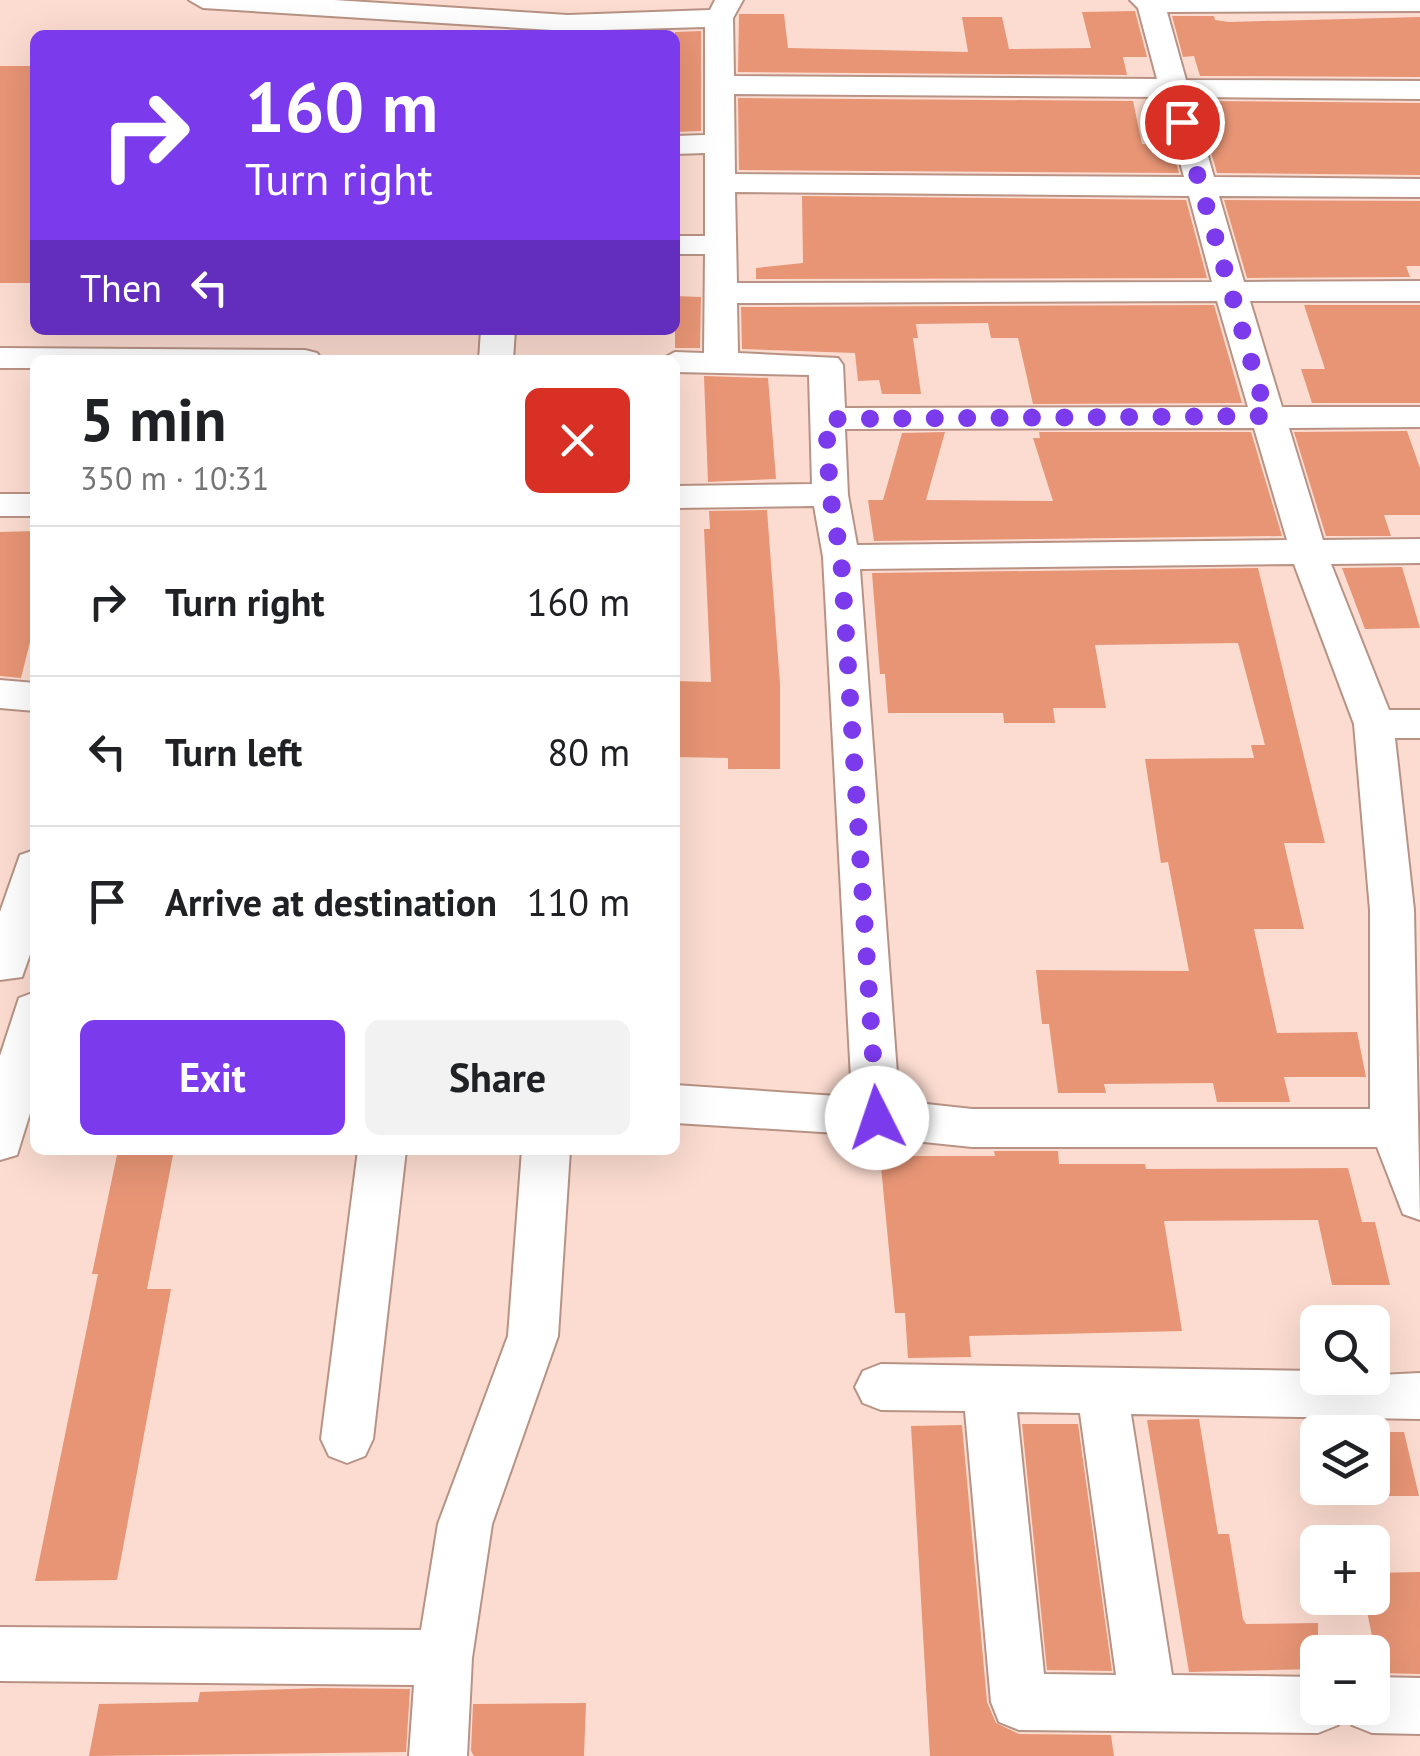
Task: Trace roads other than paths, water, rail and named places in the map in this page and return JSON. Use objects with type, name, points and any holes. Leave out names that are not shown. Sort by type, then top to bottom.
[{"type":"street","points":[[203,0],[420,24],[568,23],[724,9],[720,85],[722,362]]},
{"type":"street","points":[[1420,3],[1148,2],[1308,550],[1374,724],[1406,910],[1406,1128],[1420,1200]]},
{"type":"street","points":[[720,85],[1420,90]]},
{"type":"street","points":[[680,145],[721,144]]},
{"type":"street","points":[[722,184],[1420,188]]},
{"type":"street","points":[[680,245],[722,244]]},
{"type":"street","points":[[723,292],[1420,291]]},
{"type":"street","points":[[0,358],[30,358]]},
{"type":"street","points":[[680,362],[826,365],[830,495],[841,557],[877,1118]]},
{"type":"street","points":[[826,419],[1420,417]]},
{"type":"street","points":[[680,497],[830,495]]},
{"type":"street","points":[[0,506],[30,505]]},
{"type":"street","points":[[841,557],[1420,551]]},
{"type":"street","points":[[0,694],[30,697]]},
{"type":"street","points":[[1374,724],[1420,724]]},
{"type":"street","points":[[14,967],[30,890]]},
{"type":"street","points":[[0,1141],[30,1029]]},
{"type":"street","points":[[680,1104],[972,1128],[1406,1128]]},
{"type":"street","points":[[347,1439],[381,1155]]},
{"type":"street","points":[[438,1756],[444,1658],[465,1524],[533,1336],[546,1155]]},
{"type":"street","points":[[881,1386],[1420,1396]]},
{"type":"street","points":[[989,1388],[1019,1702],[1300,1705]]},
{"type":"street","points":[[1102,1390],[1148,1703]]},
{"type":"street","points":[[0,1654],[444,1658]]},
{"type":"street","points":[[1390,1705],[1420,1706]]}]
